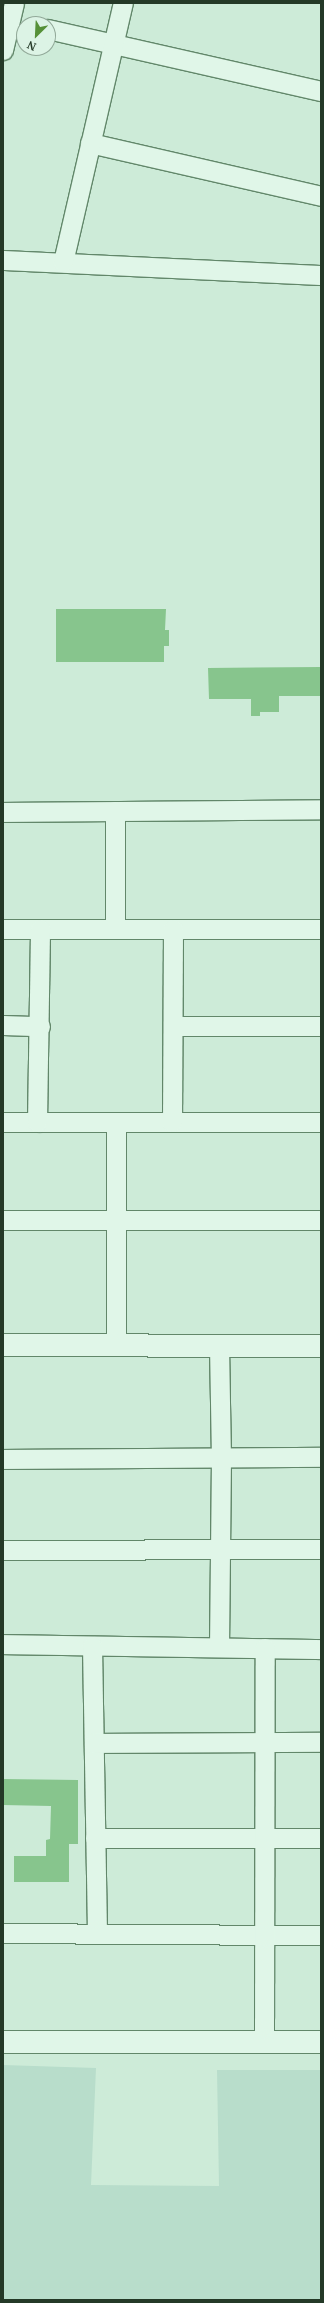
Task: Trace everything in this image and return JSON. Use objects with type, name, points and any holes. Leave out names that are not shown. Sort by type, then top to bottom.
[{"type":"street","points":[[63,262],[123,3]]},
{"type":"street","points":[[3,50],[16,18]]},
{"type":"street","points":[[56,31],[321,91]]},
{"type":"street","points":[[90,143],[321,196]]},
{"type":"street","points":[[3,260],[321,275]]},
{"type":"street","points":[[3,812],[321,809]]},
{"type":"street","points":[[115,811],[115,928]]},
{"type":"street","points":[[3,929],[321,929]]},
{"type":"street","points":[[38,1122],[40,929]]},
{"type":"street","points":[[172,929],[172,1122]]},
{"type":"street","points":[[3,1025],[40,1026]]},
{"type":"street","points":[[173,1026],[321,1026]]},
{"type":"street","points":[[3,1122],[321,1122]]},
{"type":"street","points":[[116,1123],[116,1345]]},
{"type":"street","points":[[3,1220],[321,1220]]},
{"type":"street","points":[[3,1345],[321,1346]]},
{"type":"street","points":[[219,1345],[221,1457],[219,1647]]},
{"type":"street","points":[[3,1459],[321,1457]]},
{"type":"street","points":[[3,1550],[321,1549]]},
{"type":"street","points":[[3,1644],[321,1648]]},
{"type":"street","points":[[92,1646],[97,1933]]},
{"type":"street","points":[[264,2042],[266,1838],[265,1648]]},
{"type":"street","points":[[94,1743],[321,1742]]},
{"type":"street","points":[[95,1838],[321,1838]]},
{"type":"street","points":[[3,1933],[321,1935]]},
{"type":"street","points":[[3,2042],[321,2042]]},
{"type":"green space","points":[[3,2065],[96,2068],[91,2185],[219,2186],[217,2070],[321,2070],[321,2300],[3,2300]]},
{"type":"building","points":[[56,609],[166,609],[165,630],[169,630],[169,646],[164,646],[164,662],[56,662]]},
{"type":"building","points":[[321,667],[321,696],[279,696],[279,712],[260,712],[260,716],[251,716],[251,699],[209,699],[208,668]]},
{"type":"building","points":[[3,1779],[78,1780],[78,1844],[69,1844],[69,1882],[14,1882],[14,1856],[46,1856],[46,1840],[50,1839],[51,1806],[3,1805]]}]
